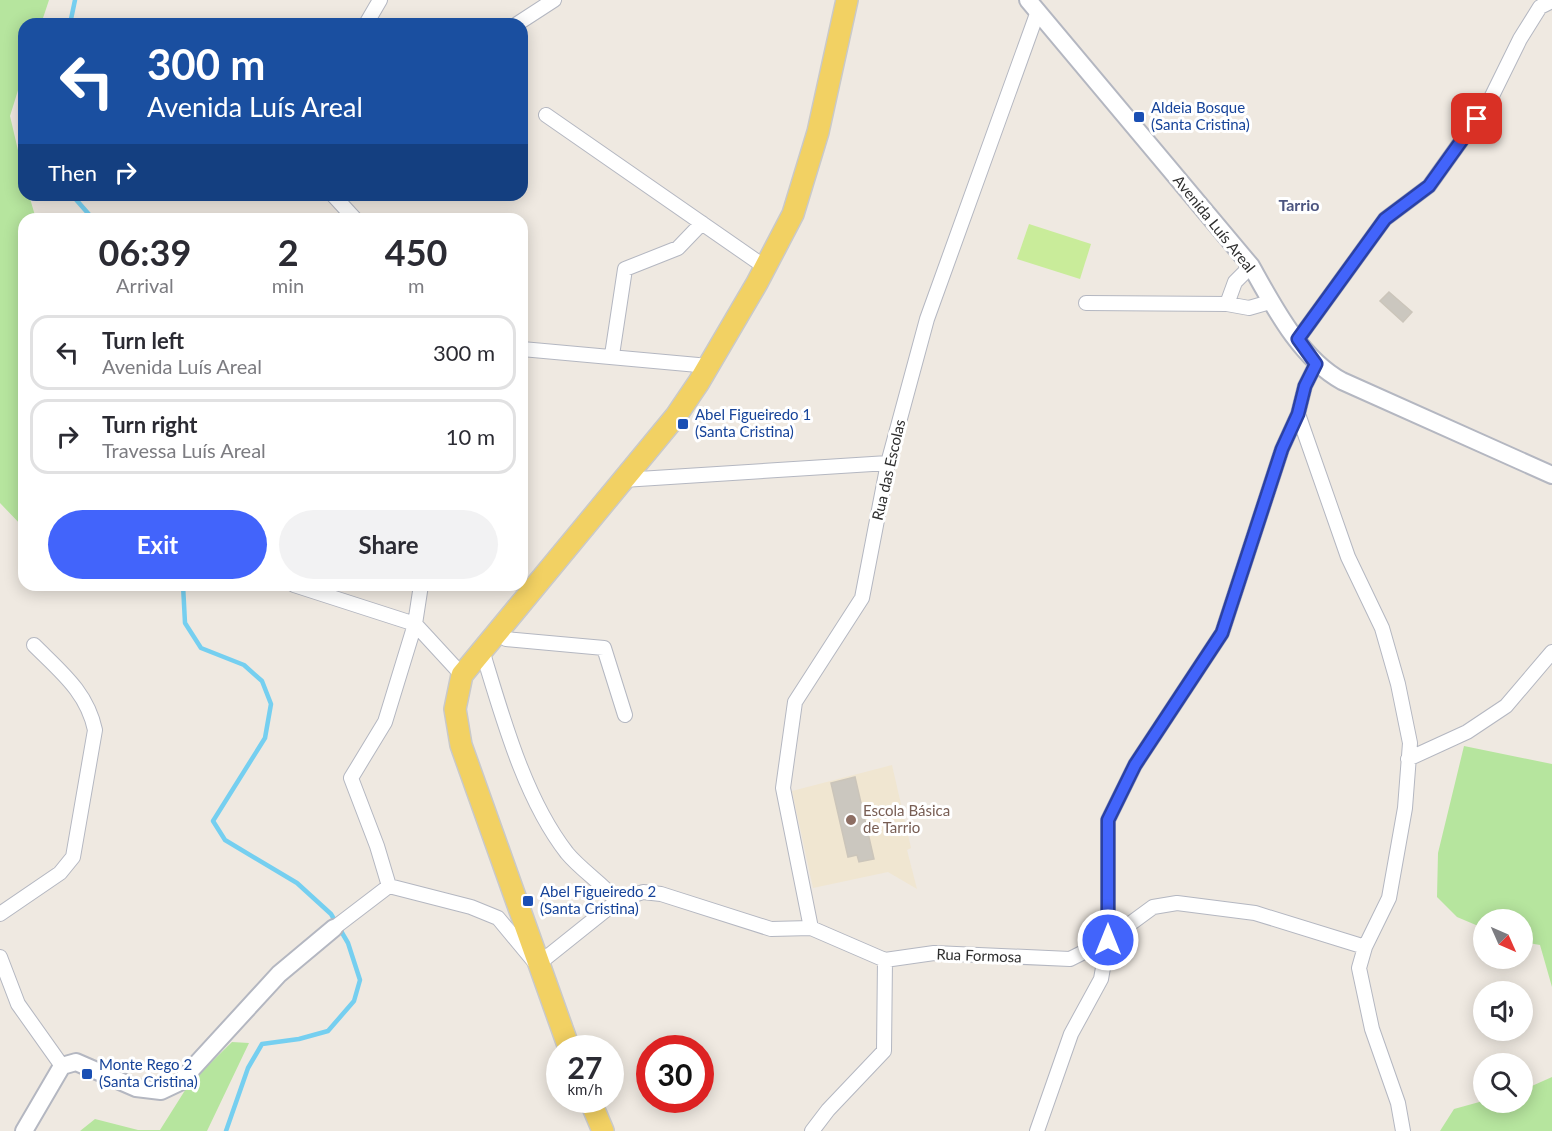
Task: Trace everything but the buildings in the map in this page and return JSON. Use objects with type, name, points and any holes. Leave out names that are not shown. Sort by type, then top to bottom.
[{"type":"main road","points":[[564,1035],[537,965],[461,745],[456,709],[462,675],[676,416],[709,366],[793,214],[815,142],[847,0]]},
{"type":"main road","points":[[595,1113],[603,1131]]},
{"type":"street","points":[[370,18],[380,0]]},
{"type":"street","points":[[526,18],[554,0]]},
{"type":"street","points":[[1298,339],[1385,219],[1429,186],[1489,102],[1521,39],[1540,8],[1552,1]]},
{"type":"street","name":"Avenida Luís Areal","points":[[1033,6],[1251,266],[1270,302],[1316,364],[1342,381],[1552,475]]},
{"type":"street","name":"Rua das Escolas","points":[[811,928],[783,788],[795,702],[862,598],[888,463],[927,319],[1033,6]]},
{"type":"street","points":[[546,115],[765,267]]},
{"type":"street","points":[[338,201],[350,213]]},
{"type":"street","points":[[612,356],[624,269],[678,248],[702,223]]},
{"type":"street","points":[[1227,304],[1234,282],[1251,266]]},
{"type":"street","points":[[1086,303],[1227,304],[1249,308],[1270,302]]},
{"type":"street","points":[[528,349],[709,366]]},
{"type":"street","points":[[1037,1131],[1071,1034],[1101,978],[1108,940],[1108,820],[1135,765],[1222,633],[1282,449],[1298,414],[1305,386],[1316,364]]},
{"type":"street","points":[[1298,414],[1348,557],[1382,628],[1398,684],[1410,743],[1405,808],[1389,898],[1365,947],[1359,968],[1372,1029],[1398,1103],[1402,1131]]},
{"type":"street","points":[[623,480],[888,463]]},
{"type":"street","points":[[313,591],[415,624],[462,675]]},
{"type":"street","points":[[389,886],[377,846],[351,778],[385,722],[415,624],[421,591]]},
{"type":"street","points":[[497,631],[506,639],[604,648],[625,715]]},
{"type":"street","points":[[0,914],[60,873],[73,857],[95,730],[90,709],[77,687],[34,645]]},
{"type":"street","points":[[482,650],[510,740],[536,801],[568,853],[603,884],[616,901]]},
{"type":"street","points":[[1408,759],[1467,732],[1506,706],[1552,652]]},
{"type":"street","points":[[24,1131],[62,1066],[76,1062],[136,1088],[162,1091],[180,1082],[279,974],[389,886]]},
{"type":"street","points":[[389,886],[471,907],[498,918],[537,965],[616,901],[643,892],[661,894],[771,929],[811,928],[885,960],[884,1051],[828,1110],[812,1131]]},
{"type":"street","name":"Rua Formosa","points":[[885,960],[934,953],[1070,959],[1108,940],[1153,907],[1177,903],[1255,913],[1365,947]]},
{"type":"street","points":[[0,957],[18,1004],[62,1066]]},
{"type":"shaded area","name":"Escola Básica de Tarrio","points":[[892,765],[911,848],[907,850],[917,889],[888,872],[813,888],[792,791]]},
{"type":"green space","points":[[0,0],[49,0],[43,18],[18,18],[18,90],[10,116],[18,150],[18,201],[31,201],[34,213],[18,213],[18,522],[0,503]]},
{"type":"green space","points":[[1029,224],[1091,244],[1080,279],[1017,259]]},
{"type":"green space","points":[[1464,746],[1552,764],[1552,987],[1540,945],[1533,944],[1533,909],[1473,909],[1473,924],[1457,917],[1437,897],[1438,853]]},
{"type":"green space","points":[[232,1042],[249,1043],[207,1131],[80,1131],[95,1119],[138,1130],[160,1130],[189,1084]]},
{"type":"green space","points":[[1552,1077],[1552,1131],[1440,1131],[1454,1109],[1473,1104],[1473,1113],[1533,1113],[1533,1086]]},
{"type":"waterway","points":[[71,18],[75,0]]},
{"type":"waterway","points":[[77,201],[88,213]]},
{"type":"waterway","points":[[183,591],[185,623],[201,648],[244,665],[262,681],[271,704],[265,738],[213,821],[225,840],[297,883],[331,914],[348,943],[360,980],[354,1001],[328,1031],[299,1039],[262,1044],[248,1068],[226,1131]]},
{"type":"place","name":"Aldeia Bosque (Santa Cristina)","points":[[1139,117]]},
{"type":"place","name":"Abel Figueiredo 1 (Santa Cristina)","points":[[683,424]]},
{"type":"place","name":"Escola Básica de Tarrio","points":[[851,820]]},
{"type":"place","name":"Abel Figueiredo 2 (Santa Cristina)","points":[[528,901]]},
{"type":"place","name":"Monte Rego 2 (Santa Cristina)","points":[[87,1074]]},
{"type":"district","name":"Tarrio","points":[[1299,205]]},
{"type":"route","points":[[1108,940],[1108,820],[1135,765],[1222,633],[1282,449],[1298,414],[1305,386],[1316,364],[1298,339],[1385,219],[1429,186],[1477,119]]}]
